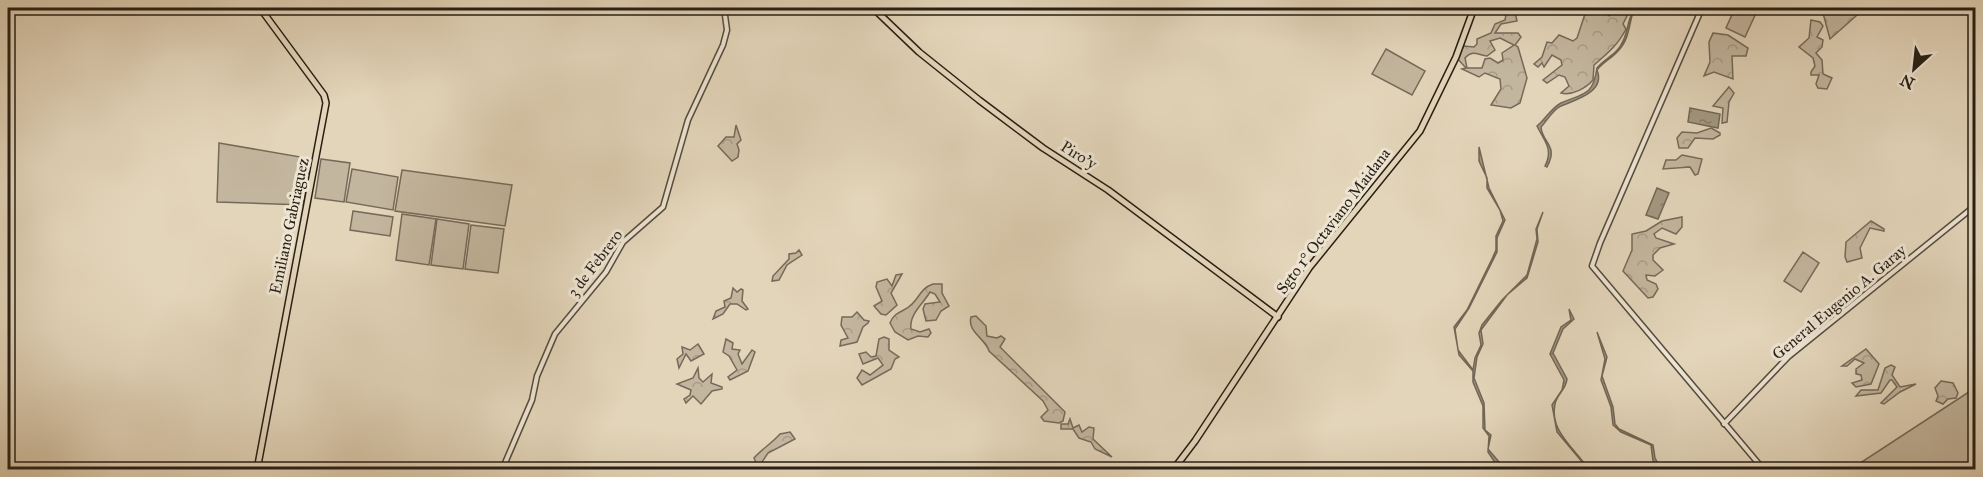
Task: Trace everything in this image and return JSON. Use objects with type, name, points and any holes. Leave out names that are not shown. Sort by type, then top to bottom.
[{"type":"main road","name":"Emiliano Gabriaguez","points":[[256,470],[326,103],[324,95],[260,8]]},
{"type":"main road","name":"Piro'y","points":[[873,8],[919,52],[979,100],[1043,148],[1108,190],[1278,317]]},
{"type":"main road","name":"Sgto 1° Octaviano Maidana","points":[[1173,470],[1309,268],[1420,131],[1456,57],[1474,8]]},
{"type":"street","name":"3 de Febrero","points":[[502,470],[532,400],[537,376],[555,334],[595,286],[623,242],[663,207],[688,120],[723,45],[727,30],[724,8]]},
{"type":"street","points":[[1702,8],[1599,243],[1592,266],[1764,470]]},
{"type":"street","name":"General Eugenio A. Garay","points":[[1724,424],[1788,357],[1976,206]]},
{"type":"green space","points":[[1489,8],[1514,8],[1517,21],[1501,24],[1495,33],[1518,33],[1521,37],[1515,45],[1518,47],[1527,78],[1520,103],[1511,108],[1491,105],[1501,89],[1500,79],[1485,73],[1479,77],[1462,69],[1466,68],[1456,57],[1464,46],[1474,47],[1477,39],[1491,33],[1495,24],[1505,20],[1506,15]],"holes":[[[1500,38],[1514,45],[1502,53],[1503,60],[1498,63],[1490,58],[1485,59],[1482,68],[1467,68],[1465,58],[1468,55],[1473,53],[1487,56],[1495,50],[1490,41]]]},
{"type":"green space","points":[[1587,8],[1595,8],[1610,16],[1604,8],[1631,8],[1623,24],[1626,29],[1623,35],[1612,49],[1594,65],[1593,80],[1578,91],[1561,93],[1569,86],[1565,77],[1559,75],[1547,83],[1543,80],[1562,65],[1561,60],[1552,55],[1544,67],[1542,63],[1538,67],[1534,64],[1542,57],[1547,42],[1552,43],[1559,35],[1573,41],[1577,38]]},
{"type":"green space","points":[[1735,8],[1745,8],[1756,13],[1745,37],[1726,28]]},
{"type":"green space","points":[[1816,8],[1865,8],[1830,39],[1823,13]]},
{"type":"green space","points":[[1811,20],[1820,22],[1823,26],[1817,37],[1823,40],[1822,47],[1816,53],[1822,60],[1823,74],[1832,78],[1827,89],[1818,88],[1816,84],[1819,75],[1811,75],[1815,66],[1813,58],[1799,47],[1809,38]]},
{"type":"green space","points":[[1713,33],[1728,35],[1748,48],[1746,56],[1732,56],[1733,79],[1714,72],[1704,76],[1710,62],[1709,42]]},
{"type":"green space","points":[[1386,49],[1425,71],[1412,95],[1372,74]]},
{"type":"green space","points":[[1729,87],[1734,93],[1729,102],[1727,122],[1722,123],[1723,108],[1713,106]]},
{"type":"green space","points":[[736,125],[741,140],[737,144],[738,157],[732,161],[718,146],[726,137],[734,137]]},
{"type":"green space","points":[[1711,128],[1720,135],[1713,139],[1695,138],[1688,148],[1679,148],[1677,138],[1682,132],[1697,133]]},
{"type":"green space","points":[[219,143],[312,159],[303,205],[217,202]]},
{"type":"green space","points":[[1682,155],[1702,159],[1698,174],[1695,175],[1690,167],[1663,169],[1666,160],[1676,160]]},
{"type":"green space","points":[[321,159],[350,163],[344,202],[315,198]]},
{"type":"green space","points":[[352,169],[398,177],[393,210],[346,202]]},
{"type":"green space","points":[[402,170],[512,185],[505,226],[395,211]]},
{"type":"green space","points":[[353,211],[393,217],[390,236],[350,230]]},
{"type":"green space","points":[[402,214],[436,219],[429,265],[396,260]]},
{"type":"green space","points":[[1682,217],[1682,227],[1676,234],[1662,228],[1654,234],[1656,238],[1674,244],[1660,248],[1653,255],[1653,260],[1663,270],[1655,276],[1646,275],[1647,280],[1656,284],[1658,289],[1653,297],[1648,298],[1623,271],[1632,250],[1632,234],[1646,231],[1662,221]]},
{"type":"green space","points":[[437,219],[469,224],[463,269],[431,265]]},
{"type":"green space","points":[[1871,221],[1884,231],[1870,228],[1860,248],[1862,258],[1847,262],[1846,242]]},
{"type":"green space","points":[[471,225],[504,229],[498,273],[465,269]]},
{"type":"green space","points":[[799,250],[802,255],[787,265],[779,280],[772,281],[773,276],[789,259],[789,254]]},
{"type":"green space","points":[[1803,252],[1819,263],[1801,292],[1784,281]]},
{"type":"green space","points":[[902,274],[891,293],[897,305],[886,315],[881,314],[874,306],[882,301],[876,287],[877,282],[887,279],[892,286],[896,275]]},
{"type":"green space","points":[[933,284],[942,284],[942,293],[949,306],[941,311],[936,320],[926,321],[923,309],[925,304],[940,302],[935,294],[930,292],[914,314],[911,329],[920,332],[929,329],[931,333],[928,337],[918,336],[908,340],[895,332],[890,323],[894,316],[909,307],[923,291]]},
{"type":"green space","points":[[733,288],[737,292],[743,290],[742,301],[748,309],[737,304],[730,304],[723,314],[713,319],[716,311],[725,307],[724,301],[731,298]]},
{"type":"green space","points":[[857,312],[864,320],[869,321],[868,323],[863,327],[857,342],[840,346],[841,340],[848,338],[841,325],[842,317],[852,317]]},
{"type":"green space","points":[[976,316],[986,326],[987,336],[997,338],[1001,336],[1005,339],[1000,347],[1065,412],[1063,421],[1059,423],[1044,421],[1041,417],[1048,410],[1043,401],[989,351],[970,322],[971,317]]},
{"type":"green space","points":[[884,337],[889,339],[889,350],[899,357],[895,359],[891,369],[862,385],[857,378],[862,370],[870,375],[883,365],[878,358],[863,364],[859,354],[866,352],[871,357],[876,356],[879,339]]},
{"type":"green space","points":[[726,339],[733,343],[732,349],[740,350],[738,354],[742,364],[752,350],[755,352],[748,371],[730,380],[728,377],[737,370],[729,356],[723,352]]},
{"type":"green space","points":[[698,344],[704,354],[691,361],[686,354],[679,368],[677,359],[683,354],[682,347],[690,350]]},
{"type":"green space","points":[[1866,349],[1879,364],[1871,384],[1856,387],[1852,383],[1862,380],[1861,375],[1856,374],[1856,369],[1864,363],[1855,359],[1847,366],[1842,366]]},
{"type":"green space","points":[[1891,365],[1895,367],[1892,375],[1900,387],[1916,384],[1884,404],[1881,403],[1897,387],[1892,380],[1881,393],[1856,396],[1861,390],[1878,390],[1885,368]]},
{"type":"green space","points":[[698,368],[699,378],[703,382],[712,374],[711,383],[722,389],[712,391],[701,404],[693,396],[686,403],[684,399],[690,395],[691,390],[677,384],[693,378]]},
{"type":"green space","points":[[1941,381],[1953,383],[1958,393],[1956,398],[1948,399],[1943,404],[1936,401],[1938,396],[1935,388]]},
{"type":"green space","points":[[1975,388],[1975,469],[1851,469]]},
{"type":"green space","points":[[1070,419],[1073,428],[1079,425],[1082,432],[1089,427],[1094,428],[1093,439],[1112,457],[1095,449],[1091,442],[1079,438],[1073,429],[1061,429],[1061,424],[1068,424]]},
{"type":"green space","points":[[790,432],[795,439],[768,453],[760,465],[756,463],[754,458],[760,452],[780,434]]},
{"type":"water","points":[[1633,13],[1622,47],[1597,70],[1599,78],[1593,89],[1581,98],[1558,108],[1541,127],[1551,149],[1550,160],[1547,167],[1545,166],[1549,155],[1548,150],[1537,126],[1557,105],[1590,89],[1597,68],[1621,45]]},
{"type":"water","points":[[1690,108],[1720,114],[1718,128],[1688,122]]},
{"type":"water","points":[[1479,147],[1486,176],[1479,161]]},
{"type":"water","points":[[1487,180],[1489,188],[1500,210],[1487,188]]},
{"type":"water","points":[[1657,188],[1669,193],[1658,219],[1646,215]]},
{"type":"water","points":[[1500,210],[1505,220],[1497,238],[1497,252],[1469,308],[1455,329],[1458,347],[1454,327],[1467,310],[1496,250],[1496,236],[1503,221]]},
{"type":"water","points":[[1543,212],[1537,229],[1538,242],[1527,278],[1507,295],[1527,275],[1537,239],[1536,229]]},
{"type":"water","points":[[1507,295],[1481,330],[1483,344],[1477,357],[1474,378],[1484,403],[1485,430],[1491,435],[1488,448],[1489,436],[1483,428],[1483,406],[1473,382],[1473,371],[1459,355],[1458,350],[1473,370],[1475,358],[1481,345],[1479,333],[1482,325]]},
{"type":"water","points":[[1569,309],[1574,319],[1563,329],[1553,353],[1567,379],[1565,386],[1556,401],[1554,414],[1560,432],[1588,469],[1557,432],[1552,405],[1562,390],[1564,380],[1550,354],[1561,327],[1571,320]]},
{"type":"water","points":[[1597,332],[1607,357],[1602,376],[1613,407],[1615,424],[1619,429],[1653,445],[1655,458],[1661,469],[1653,461],[1651,445],[1621,432],[1613,425],[1611,407],[1601,380],[1605,359]]},
{"type":"water","points":[[1488,449],[1505,469],[1496,464]]}]
